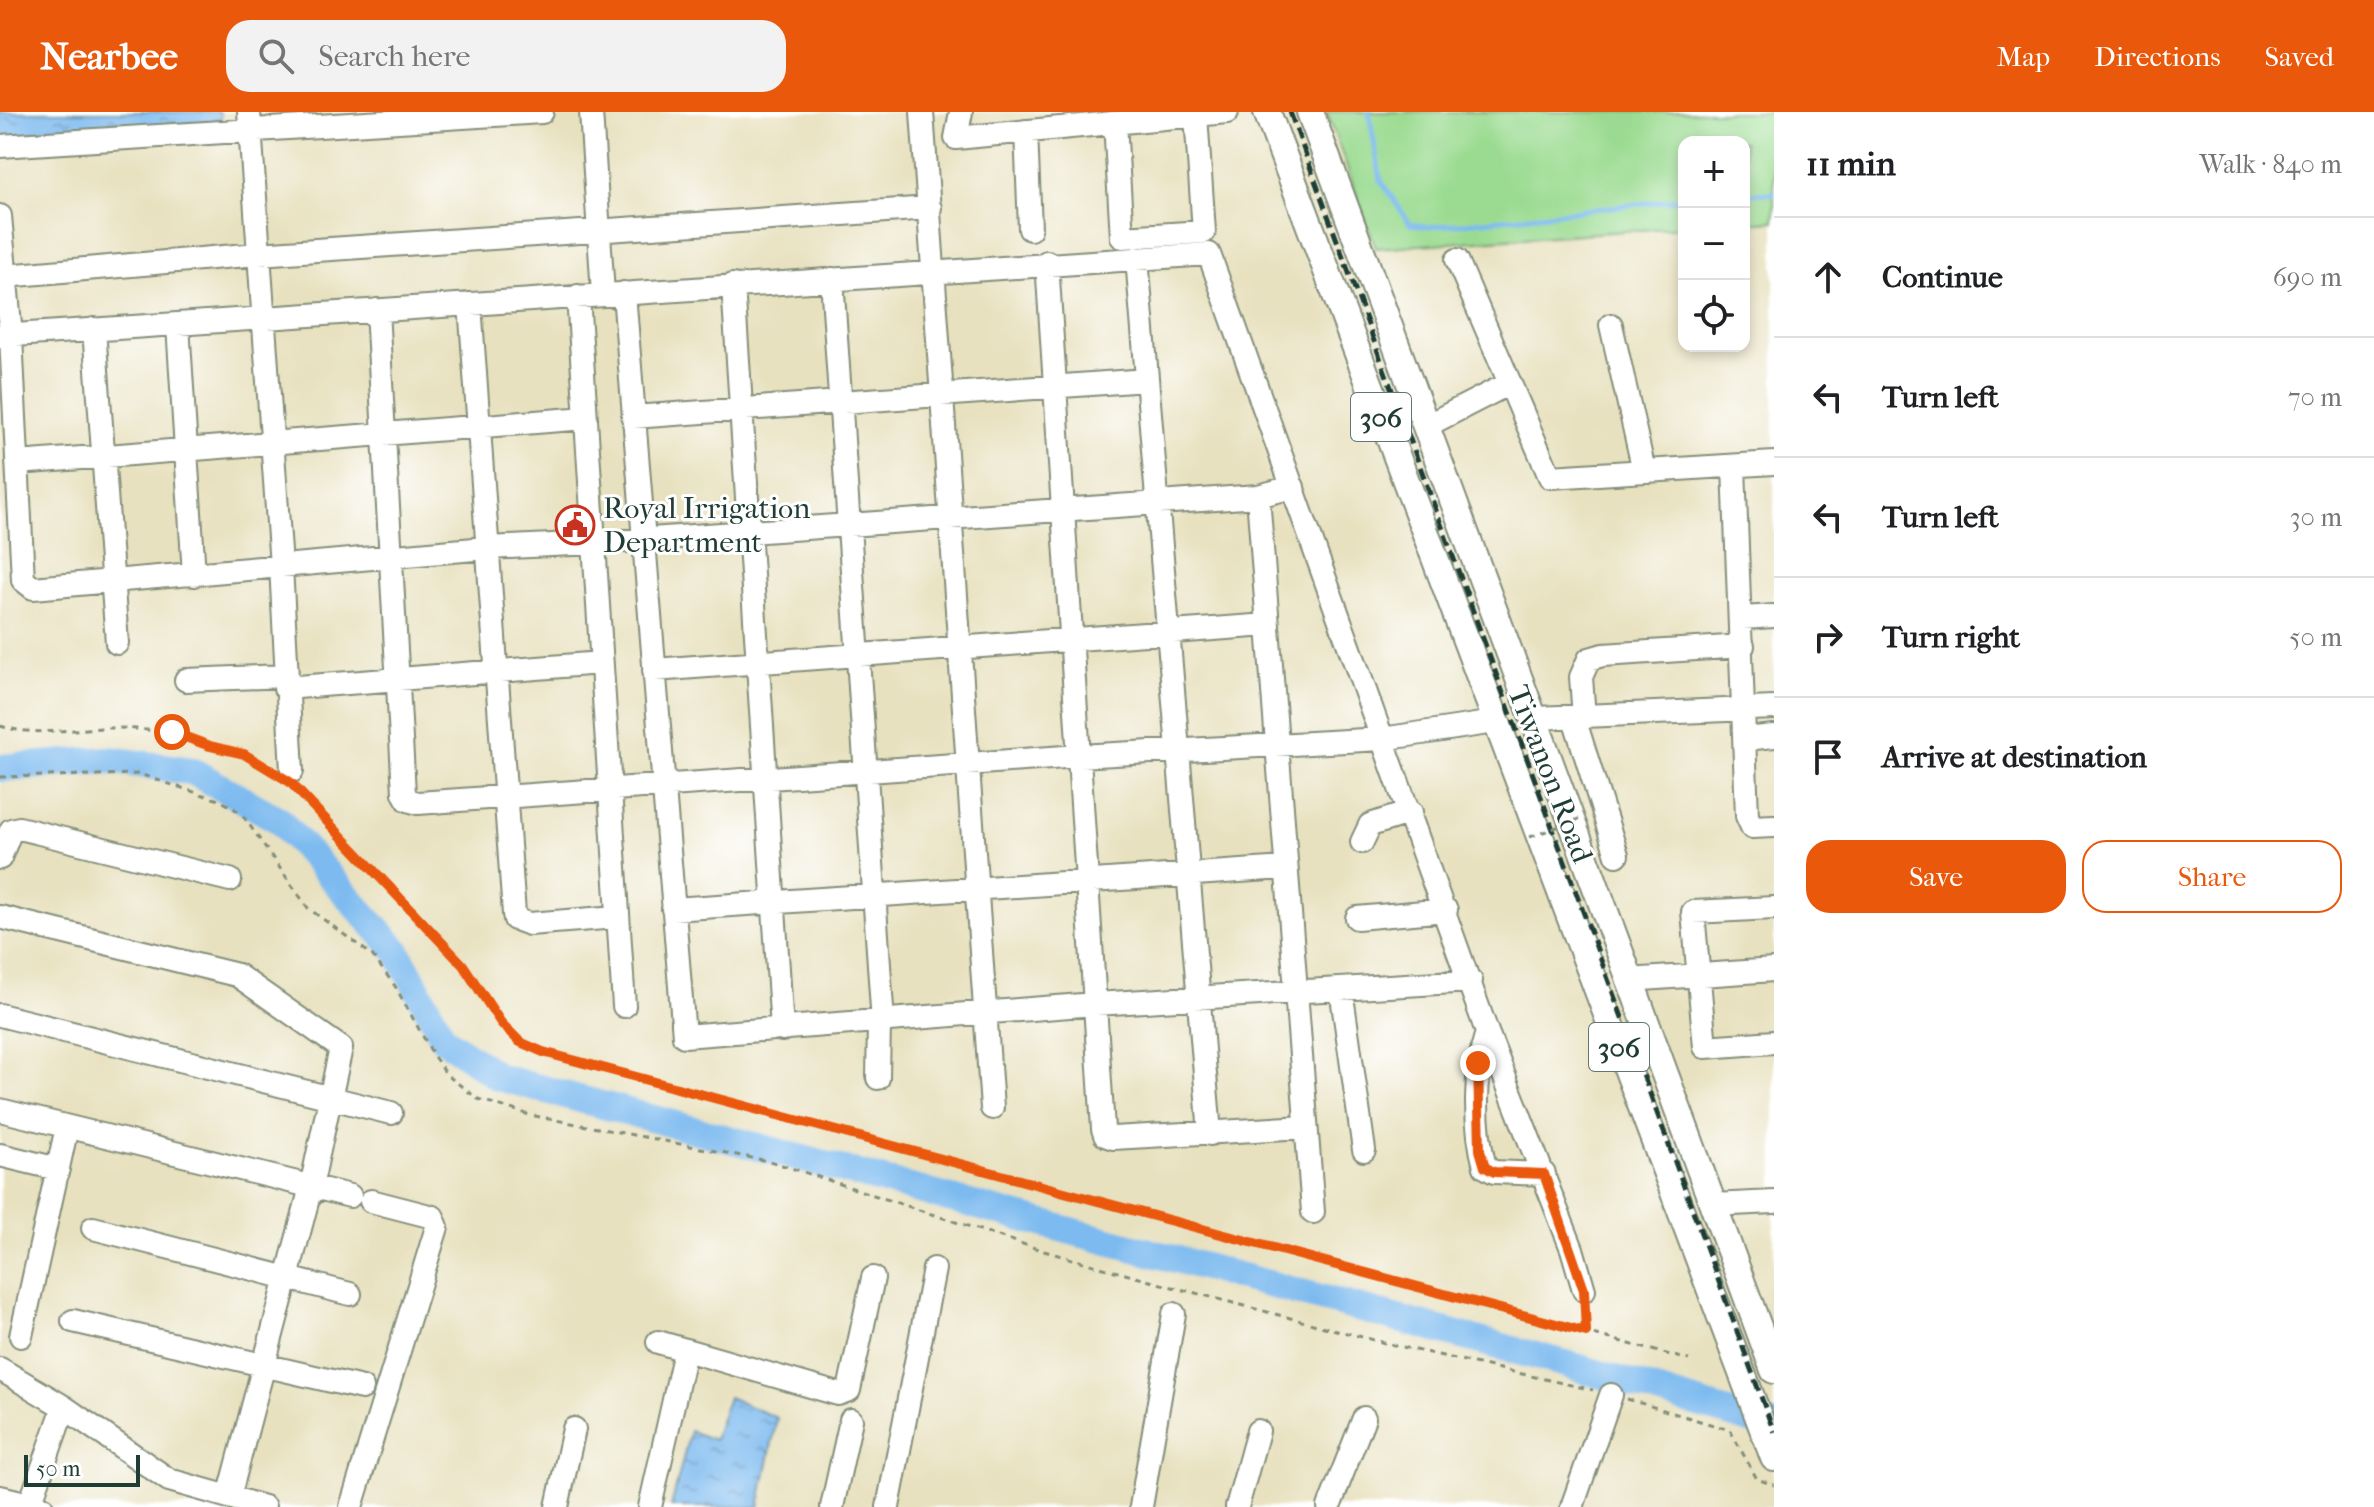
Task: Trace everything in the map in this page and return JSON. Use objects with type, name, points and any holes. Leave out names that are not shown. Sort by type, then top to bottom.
[{"type":"main road","name":"Tiwanon Road","points":[[1267,112],[1774,1458]]},
{"type":"main road","name":"Tiwanon Road","points":[[1310,112],[1774,1370]]},
{"type":"main road","points":[[1495,722],[1535,718]]},
{"type":"street","points":[[0,146],[250,122],[542,112]]},
{"type":"street","points":[[591,112],[596,231],[614,294],[633,417],[684,1036],[1095,1004],[1471,981]]},
{"type":"street","points":[[922,112],[992,1108]]},
{"type":"street","points":[[961,112],[956,138],[1122,119],[1227,112]]},
{"type":"street","points":[[1122,119],[1122,237],[1204,232],[1196,115]]},
{"type":"street","points":[[250,122],[281,566],[287,776]]},
{"type":"street","points":[[1026,131],[1030,229]]},
{"type":"street","points":[[5,276],[258,254],[930,208]]},
{"type":"street","points":[[0,216],[5,276],[5,336],[18,463],[23,580],[33,588],[486,548],[643,540],[1258,496],[1293,487]]},
{"type":"street","points":[[5,336],[1047,262],[1209,254],[1382,739],[1411,812],[1487,1032],[1544,1174],[1584,1290]]},
{"type":"street","points":[[1137,258],[1210,1134]]},
{"type":"street","points":[[1457,260],[1550,477],[1774,463]]},
{"type":"street","points":[[1047,262],[1105,1135],[1113,1138],[1306,1127]]},
{"type":"street","points":[[832,279],[874,896],[881,1023],[878,1078]]},
{"type":"street","points":[[733,285],[782,1030]]},
{"type":"street","points":[[578,296],[624,1006]]},
{"type":"street","points":[[470,304],[515,919],[529,924],[617,917]]},
{"type":"street","points":[[377,310],[404,793],[408,800],[418,803],[1079,756],[1382,739],[1495,722]]},
{"type":"street","points":[[178,325],[194,575]]},
{"type":"street","points":[[1611,325],[1644,471]]},
{"type":"street","points":[[94,329],[117,643]]},
{"type":"street","points":[[633,417],[1054,384],[1147,380]]},
{"type":"street","points":[[1428,425],[1510,383]]},
{"type":"street","points":[[18,463],[586,418]]},
{"type":"street","points":[[1734,466],[1748,822],[1752,827],[1774,826]]},
{"type":"street","points":[[1258,496],[1313,1212]]},
{"type":"street","points":[[1742,618],[1774,616]]},
{"type":"street","points":[[654,670],[959,645],[1268,625]]},
{"type":"street","points":[[1617,855],[1579,718],[1581,677],[1589,659],[1603,655],[1743,646]]},
{"type":"street","points":[[186,680],[397,681],[601,663]]},
{"type":"street","points":[[1535,718],[1774,708]]},
{"type":"street","points":[[1745,739],[1774,736]]},
{"type":"street","points":[[1362,842],[1370,825],[1411,812]]},
{"type":"street","points":[[0,858],[11,830],[19,828],[230,880]]},
{"type":"street","points":[[673,909],[1286,868]]},
{"type":"street","points":[[1774,908],[1693,912],[1705,1047],[1774,1042]]},
{"type":"street","points":[[1357,918],[1446,910]]},
{"type":"street","points":[[0,917],[237,975],[341,1048],[311,1187],[229,1497]]},
{"type":"street","points":[[1628,980],[1774,970]]},
{"type":"street","points":[[1341,989],[1364,1150]]},
{"type":"street","points":[[0,1015],[332,1101],[391,1113]]},
{"type":"street","points":[[1487,1032],[1478,1063],[1480,1150],[1485,1167],[1494,1172],[1544,1174]]},
{"type":"street","points":[[0,1110],[433,1217],[437,1227],[351,1507]]},
{"type":"street","points":[[21,1336],[67,1127]]},
{"type":"street","points":[[0,1155],[58,1169]]},
{"type":"street","points":[[1712,1205],[1774,1202]]},
{"type":"street","points":[[93,1228],[350,1294]]},
{"type":"street","points":[[888,1507],[934,1269]]},
{"type":"street","points":[[658,1342],[845,1393],[849,1390],[873,1278]]},
{"type":"street","points":[[1141,1507],[1174,1314]]},
{"type":"street","points":[[73,1321],[362,1388]]},
{"type":"street","points":[[650,1507],[685,1351]]},
{"type":"street","points":[[0,1369],[64,1407],[169,1480],[264,1507]]},
{"type":"street","points":[[1572,1507],[1611,1395]]},
{"type":"street","points":[[0,1497],[36,1505],[64,1407]]},
{"type":"street","points":[[1329,1507],[1364,1418]]},
{"type":"street","points":[[832,1507],[851,1420]]},
{"type":"street","points":[[557,1507],[574,1429]]},
{"type":"street","points":[[1237,1507],[1258,1431]]},
{"type":"path","points":[[0,726],[25,734],[115,728],[172,732],[244,754],[287,776],[463,965],[501,1023],[520,1042],[543,1052],[1689,1360]]},
{"type":"path","points":[[0,777],[139,774],[222,801],[241,813],[308,908],[372,955],[395,986],[447,1075],[478,1099],[530,1115],[773,1162],[1044,1251],[1150,1281],[1385,1343],[1611,1395],[1730,1430],[1757,1479],[1774,1485]]},
{"type":"path","points":[[1530,837],[1579,819]]},
{"type":"path","points":[[1584,1290],[1586,1332]]},
{"type":"green space","points":[[1327,112],[1774,112],[1774,221],[1750,223],[1750,136],[1678,136],[1678,227],[1376,248]]},
{"type":"water","points":[[0,112],[220,112],[221,121],[0,138]]},
{"type":"water","points":[[728,1397],[777,1418],[759,1507],[671,1507],[690,1431],[714,1440]]},
{"type":"waterway","points":[[1369,112],[1381,181],[1410,224],[1429,227],[1678,200]]},
{"type":"waterway","points":[[1750,194],[1774,193]]},
{"type":"waterway","points":[[0,768],[108,760],[192,771],[279,820],[397,951],[444,1039],[498,1077],[1566,1364],[1774,1427]]},
{"type":"railway","points":[[1290,112],[1774,1432]]},
{"type":"place","name":"Royal Irrigation Department","points":[[575,525]]},
{"type":"route","points":[[172,732],[244,754],[290,782],[463,965],[501,1023],[520,1042],[543,1052],[1586,1332],[1584,1290],[1544,1174],[1494,1172],[1485,1167],[1480,1150],[1478,1063]]}]
